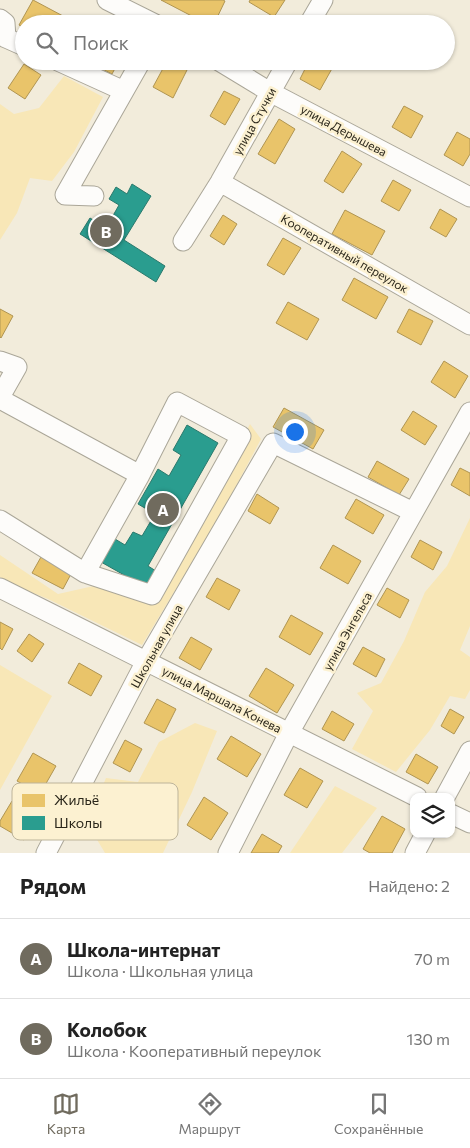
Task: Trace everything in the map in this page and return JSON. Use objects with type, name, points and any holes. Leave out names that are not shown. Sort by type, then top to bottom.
[{"type":"street","points":[[107,0],[137,15]]},
{"type":"street","points":[[314,15],[323,0]]},
{"type":"street","points":[[2,24],[6,38],[15,42]]},
{"type":"street","points":[[78,70],[124,91]]},
{"type":"street","points":[[94,196],[65,195],[136,70]]},
{"type":"street","name":"улица Дерышева","points":[[234,70],[270,92],[470,197]]},
{"type":"street","name":"улица Стучки","points":[[183,242],[220,182],[283,70]]},
{"type":"street","name":"Кооперативный переулок","points":[[220,182],[470,325]]},
{"type":"street","points":[[0,361],[16,367],[0,398],[140,475]]},
{"type":"street","points":[[0,520],[85,573],[152,595],[241,436],[177,402],[140,475],[85,573]]},
{"type":"street","name":"улица Энгельса","points":[[228,853],[290,733],[470,412]]},
{"type":"street","name":"Школьная улица","points":[[82,783],[146,661],[273,443],[413,512]]},
{"type":"street","name":"улица Маршала Конева","points":[[0,588],[410,793]]},
{"type":"street","points":[[447,793],[470,751]]},
{"type":"street","points":[[455,816],[470,823]]},
{"type":"street","points":[[415,853],[423,838]]},
{"type":"street","name":"Школьная улица","points":[[46,853],[53,840]]},
{"type":"shaded area","points":[[64,76],[103,97],[74,152],[52,181],[30,178],[17,213],[0,240],[0,104],[14,114],[39,108]]},
{"type":"shaded area","points":[[250,424],[261,439],[220,516],[142,645],[48,599],[9,583],[0,577],[0,555],[58,594],[107,583],[152,601],[197,527]]},
{"type":"shaded area","points":[[470,518],[470,626],[460,650],[470,657],[470,690],[465,699],[450,696],[430,730],[396,772],[352,749],[373,711],[357,693],[381,683],[404,641],[425,592],[447,566]]},
{"type":"shaded area","points":[[0,665],[52,696],[0,790]]},
{"type":"shaded area","points":[[195,723],[217,731],[178,821],[178,783],[104,783],[106,778],[138,782],[159,742]]},
{"type":"shaded area","points":[[335,786],[377,808],[342,853],[290,853]]},
{"type":"shaded area","points":[[97,840],[169,840],[163,853],[105,853]]},
{"type":"building: Жильё","points":[[33,0],[61,15],[25,15]]},
{"type":"building: Жильё","points":[[161,0],[225,1],[218,15],[190,15]]},
{"type":"building: Жильё","points":[[250,0],[285,0],[275,15],[271,15],[249,2]]},
{"type":"building: Жильё","points":[[20,70],[33,70],[41,75],[25,99],[8,88]]},
{"type":"building: Жильё","points":[[104,70],[114,70],[112,74]]},
{"type":"building: Жильё","points":[[162,70],[187,70],[173,98],[153,87]]},
{"type":"building: Жильё","points":[[304,70],[331,70],[320,90],[300,79]]},
{"type":"building: Жильё","points":[[224,91],[240,99],[225,125],[210,116]]},
{"type":"building: Жильё","points":[[404,106],[423,116],[411,138],[392,127]]},
{"type":"building: Жильё","points":[[279,119],[295,129],[275,164],[258,154]]},
{"type":"building: Жильё","points":[[457,132],[470,139],[470,154],[463,166],[444,155]]},
{"type":"building: Жильё","points":[[342,151],[362,164],[343,193],[324,181]]},
{"type":"building: Жильё","points":[[393,180],[411,190],[399,211],[381,201]]},
{"type":"building: Жильё","points":[[440,209],[457,219],[446,237],[430,228]]},
{"type":"building: Жильё","points":[[345,210],[385,231],[372,255],[332,234]]},
{"type":"building: Жильё","points":[[223,215],[237,224],[224,245],[210,236]]},
{"type":"building: Жильё","points":[[283,238],[301,248],[284,275],[267,265]]},
{"type":"building: Жильё","points":[[354,278],[388,297],[376,319],[342,300]]},
{"type":"building: Жильё","points":[[288,302],[319,319],[307,340],[276,323]]},
{"type":"building: Жильё","points":[[0,309],[13,316],[1,338],[0,337]]},
{"type":"building: Жильё","points":[[409,309],[433,321],[421,345],[397,332]]},
{"type":"building: Жильё","points":[[444,361],[468,376],[455,398],[431,382]]},
{"type":"building: Жильё","points":[[284,408],[324,430],[313,449],[273,427]]},
{"type":"building: Жильё","points":[[413,411],[437,426],[425,445],[401,430]]},
{"type":"building: Жильё","points":[[377,461],[409,479],[399,495],[368,477]]},
{"type":"building: Жильё","points":[[460,468],[470,473],[470,496],[451,485]]},
{"type":"building: Жильё","points":[[257,494],[279,508],[270,524],[248,511]]},
{"type":"building: Жильё","points":[[356,499],[384,515],[373,534],[345,518]]},
{"type":"building: Жильё","points":[[420,540],[442,552],[433,570],[411,557]]},
{"type":"building: Жильё","points":[[333,545],[361,561],[348,584],[320,568]]},
{"type":"building: Жильё","points":[[41,557],[71,574],[63,589],[32,573]]},
{"type":"building: Жильё","points":[[217,578],[240,590],[229,610],[206,597]]},
{"type":"building: Жильё","points":[[387,588],[409,600],[400,618],[377,605]]},
{"type":"building: Жильё","points":[[291,615],[323,633],[310,655],[279,637]]},
{"type":"building: Жильё","points":[[0,622],[13,629],[2,650],[0,648]]},
{"type":"building: Жильё","points":[[29,634],[44,644],[32,662],[17,651]]},
{"type":"building: Жильё","points":[[191,637],[212,649],[200,670],[179,658]]},
{"type":"building: Жильё","points":[[363,647],[385,659],[376,677],[353,664]]},
{"type":"building: Жильё","points":[[79,663],[102,676],[91,696],[68,683]]},
{"type":"building: Жильё","points":[[266,668],[294,685],[277,713],[249,696]]},
{"type":"building: Жильё","points":[[157,699],[176,709],[164,733],[144,723]]},
{"type":"building: Жильё","points":[[450,709],[464,717],[454,734],[441,726]]},
{"type":"building: Жильё","points":[[332,711],[354,724],[344,741],[322,729]]},
{"type":"building: Жильё","points":[[231,736],[261,754],[247,777],[217,759]]},
{"type":"building: Жильё","points":[[125,740],[142,749],[130,772],[113,763]]},
{"type":"building: Жильё","points":[[33,753],[56,766],[46,783],[21,783],[17,781]]},
{"type":"building: Жильё","points":[[416,754],[438,767],[428,784],[406,772]]},
{"type":"building: Жильё","points":[[300,768],[323,781],[307,808],[284,795]]},
{"type":"building: Жильё","points":[[204,797],[228,813],[211,840],[187,825]]},
{"type":"building: Жильё","points":[[12,801],[12,833],[0,826],[0,821]]},
{"type":"building: Жильё","points":[[382,816],[405,829],[392,853],[370,853],[363,849]]},
{"type":"building: Жильё","points":[[262,834],[282,846],[278,853],[251,853]]},
{"type":"building: Школы","points":[[132,184],[151,196],[124,240],[165,266],[156,282],[80,234],[90,218],[106,228],[119,205],[109,199],[116,187],[127,194]]},
{"type":"building: Школы","points":[[187,425],[218,443],[148,566],[156,571],[147,588],[101,562],[115,539],[125,545],[133,532],[142,536],[155,514],[138,504],[158,469],[169,476],[181,455],[173,450]]},
{"type":"place","name":"Колобок","points":[[106,231]]},
{"type":"place","name":"Школа-интернат","points":[[163,509]]}]
